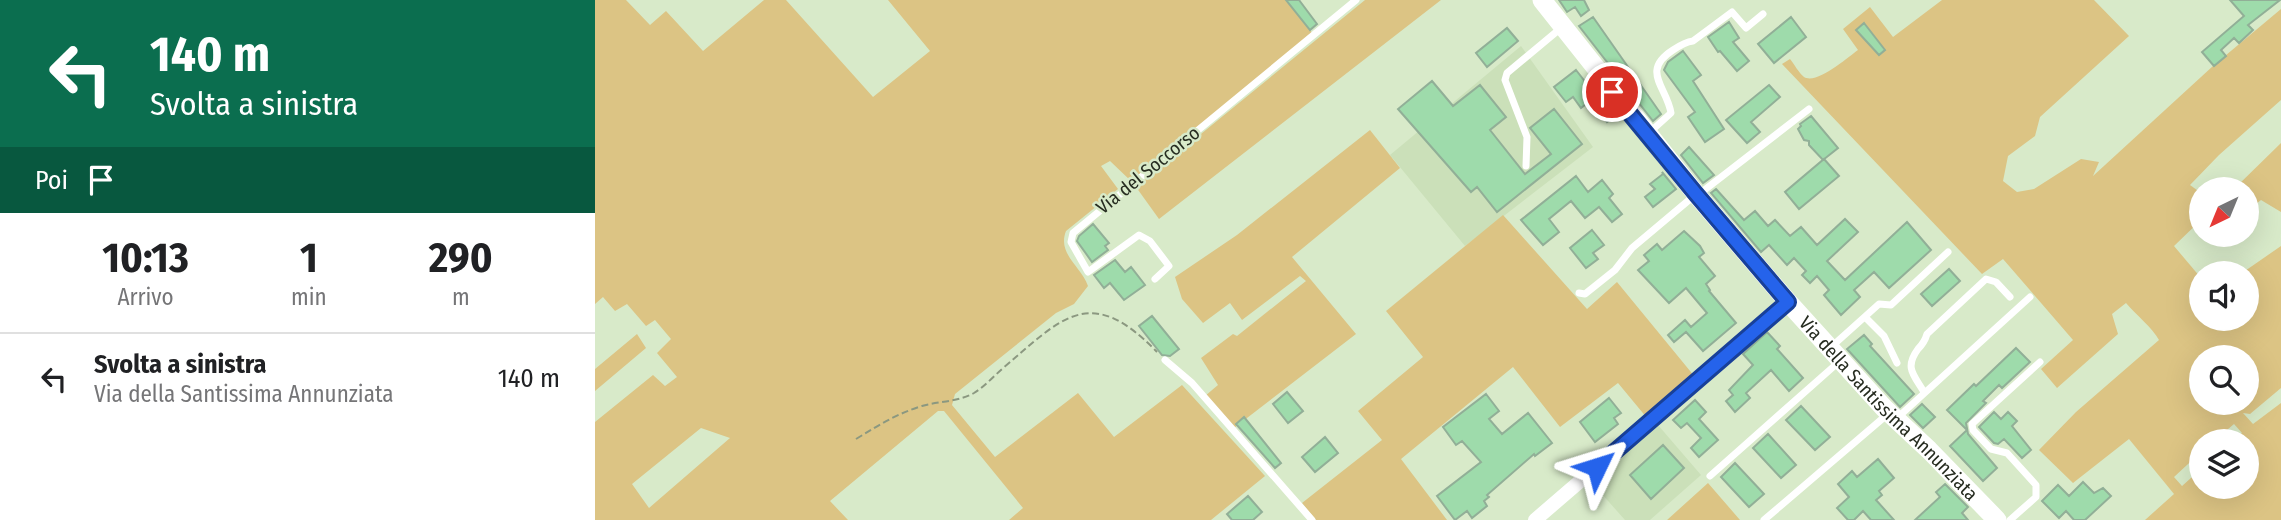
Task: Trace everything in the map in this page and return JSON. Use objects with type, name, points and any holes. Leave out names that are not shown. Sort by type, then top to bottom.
[{"type":"street","name":"Via della Santissima Annunziata","points":[[1542,0],[1696,195],[1788,302],[1892,416],[1997,520]]},
{"type":"street","points":[[1535,520],[1788,302]]},
{"type":"lane","name":"Via del Soccorso","points":[[1154,279],[1169,266],[1150,241],[1139,234],[1089,272],[1071,242],[1073,233],[1356,0]]},
{"type":"lane","points":[[1648,134],[1671,113],[1656,72],[1659,61],[1688,41],[1693,41],[1732,12],[1746,28],[1763,14]]},
{"type":"lane","points":[[1526,166],[1527,137],[1505,80],[1507,73],[1562,26]]},
{"type":"lane","points":[[1579,293],[1585,294],[1615,270],[1632,248],[1696,195],[1809,109]]},
{"type":"lane","points":[[1710,476],[1835,354],[1865,317],[1879,304],[1891,305],[1948,252]]},
{"type":"lane","points":[[1924,392],[1911,371],[1911,360],[1927,334],[1986,279],[1996,282],[2010,297]]},
{"type":"lane","points":[[1764,520],[1924,392],[2030,297]]},
{"type":"lane","points":[[1865,317],[1884,336],[1897,363]]},
{"type":"lane","points":[[1165,360],[1192,383],[1312,520]]},
{"type":"lane","points":[[2010,520],[2036,497],[2036,485],[2007,453],[1991,449],[1973,430],[1972,424],[2040,362]]},
{"type":"path","points":[[856,439],[891,416],[925,405],[961,399],[975,392],[1045,332],[1067,317],[1091,313],[1119,319],[1139,334],[1165,360]]},
{"type":"shaded area","points":[[595,0],[626,0],[650,25],[666,11],[703,51],[764,0],[786,0],[873,97],[930,51],[888,0],[1286,0],[1313,34],[1132,182],[1110,161],[1101,166],[1118,189],[1066,231],[1064,239],[1067,253],[1088,286],[1074,304],[1056,313],[955,394],[952,405],[995,457],[1078,393],[1114,437],[1182,385],[1265,476],[1211,520],[1009,520],[1023,508],[944,411],[938,411],[830,501],[848,520],[595,520],[595,422],[653,375],[665,386],[677,377],[657,353],[671,339],[655,320],[646,326],[627,304],[615,311],[603,297],[595,304]],"holes":[[[701,428],[730,438],[649,508],[632,484]]]},
{"type":"shaded area","points":[[1365,0],[1441,0],[1159,219],[1136,187]]},
{"type":"shaded area","points":[[1942,0],[2094,0],[2129,36],[2040,117],[2035,136],[2008,156],[2003,181],[2017,192],[2034,189],[2081,159],[2099,162],[2093,176],[2213,66],[2281,9],[2281,100],[2198,177],[2189,177],[2189,232],[2174,246],[2189,264],[2189,331],[2259,331],[2259,261],[2281,246],[2281,388],[2259,406],[2259,345],[2189,345],[2189,415],[2245,415],[2253,424],[2281,403],[2281,520],[2145,520],[2174,494],[2129,439],[2073,483],[2039,450],[2076,412],[2159,340],[2126,303],[2112,314],[2118,334],[2057,388],[2041,369],[2073,340],[2003,259],[1982,274],[1782,64],[1790,59],[1804,77],[1810,78],[1832,69],[1858,50],[1843,29],[1870,7],[1893,37]]},
{"type":"shaded area","points":[[1521,46],[1593,147],[1465,246],[1390,155]]},
{"type":"shaded area","points":[[1370,130],[1400,168],[1292,257],[1356,334],[1234,428],[1205,396],[1218,385],[1201,358],[1233,334],[1237,336],[1306,281],[1300,276],[1242,320],[1230,303],[1203,323],[1182,299],[1175,277],[1237,235]]},
{"type":"shaded area","points":[[2281,143],[2281,212],[2261,200],[2259,202],[2259,177],[2246,177]]},
{"type":"shaded area","points":[[1503,215],[1587,309],[1617,282],[1695,377],[1647,418],[1618,383],[1560,427],[1513,367],[1401,459],[1447,520],[1316,520],[1302,503],[1382,440],[1358,411],[1423,357],[1386,311]]},
{"type":"shaded area","points":[[637,334],[646,348],[595,391],[595,369]]},
{"type":"shaded area","points":[[1658,425],[1701,475],[1650,520],[1625,520],[1592,483]]},
{"type":"shaded area","points":[[1708,483],[1740,520],[1667,520]]},
{"type":"building","points":[[1286,0],[1299,0],[1317,24],[1310,30]]},
{"type":"building","points":[[1559,0],[1584,0],[1589,10],[1581,16],[1575,7],[1567,12]]},
{"type":"building","points":[[2230,0],[2280,0],[2248,25],[2253,30],[2239,43],[2234,38],[2221,50],[2226,56],[2214,66],[2202,52],[2244,16]]},
{"type":"building","points":[[1593,17],[1661,114],[1653,121],[1579,26]]},
{"type":"building","points":[[1791,17],[1806,37],[1774,63],[1758,44]]},
{"type":"building","points":[[1729,22],[1739,38],[1733,42],[1749,61],[1737,71],[1720,51],[1718,52],[1708,37]]},
{"type":"building","points":[[1864,23],[1885,50],[1879,55],[1856,30]]},
{"type":"building","points":[[1507,28],[1518,41],[1487,67],[1476,53]]},
{"type":"building","points":[[1683,51],[1701,75],[1693,81],[1724,129],[1705,142],[1688,117],[1695,112],[1664,70],[1668,62]]},
{"type":"building","points":[[1576,70],[1587,84],[1591,81],[1617,114],[1607,122],[1590,101],[1581,108],[1573,97],[1566,102],[1554,87]]},
{"type":"building","points":[[1432,81],[1453,106],[1480,85],[1506,117],[1490,130],[1525,174],[1551,154],[1530,128],[1554,109],[1582,144],[1497,212],[1477,187],[1471,192],[1398,109]]},
{"type":"building","points":[[1769,85],[1780,97],[1751,122],[1760,132],[1747,143],[1726,120]]},
{"type":"building","points":[[1811,116],[1838,148],[1823,160],[1809,145],[1809,141],[1804,140],[1798,129],[1800,124]]},
{"type":"building","points":[[1689,147],[1714,175],[1703,183],[1681,155]]},
{"type":"building","points":[[1824,159],[1839,176],[1799,209],[1785,192]]},
{"type":"building","points":[[1662,172],[1676,189],[1653,207],[1645,197],[1655,189],[1650,184],[1663,174]]},
{"type":"building","points":[[1576,176],[1588,192],[1602,180],[1613,194],[1609,198],[1622,214],[1612,222],[1599,207],[1585,218],[1571,201],[1549,219],[1559,232],[1543,245],[1521,220]]},
{"type":"building","points":[[1716,189],[1744,220],[1755,211],[1768,226],[1775,220],[1790,236],[1801,227],[1817,245],[1845,219],[1858,232],[1827,261],[1845,280],[1907,222],[1931,250],[1889,288],[1874,272],[1854,290],[1860,297],[1841,315],[1824,295],[1829,290],[1817,276],[1810,283],[1802,275],[1806,271],[1794,258],[1787,265],[1769,245],[1761,252],[1711,193]]},
{"type":"building","points":[[1093,224],[1109,243],[1105,246],[1108,250],[1092,262],[1077,241]]},
{"type":"building","points":[[1592,230],[1604,245],[1593,253],[1598,259],[1586,268],[1570,248]]},
{"type":"building","points":[[1684,231],[1700,246],[1704,253],[1699,257],[1715,276],[1706,284],[1709,291],[1736,323],[1703,351],[1686,332],[1674,342],[1668,335],[1685,320],[1691,327],[1707,313],[1686,288],[1669,303],[1638,270],[1649,261],[1644,255],[1657,244],[1662,250]]},
{"type":"building","points":[[1115,260],[1125,272],[1131,267],[1145,285],[1124,300],[1110,283],[1104,288],[1094,275]]},
{"type":"building","points":[[1949,269],[1960,281],[1932,306],[1921,294]]},
{"type":"building","points":[[1152,316],[1179,349],[1170,356],[1162,355],[1139,326]]},
{"type":"building","points":[[1767,332],[1780,346],[1777,349],[1803,378],[1789,391],[1771,370],[1746,393],[1750,398],[1735,412],[1726,401],[1733,395],[1729,390],[1753,365],[1743,354]]},
{"type":"building","points":[[1864,335],[1872,344],[1870,346],[1914,394],[1900,407],[1847,349]]},
{"type":"building","points":[[2016,348],[2030,362],[2002,388],[1999,385],[1966,423],[1968,434],[1997,468],[1983,481],[1950,446],[1967,430],[1947,410]]},
{"type":"building","points":[[1287,392],[1303,411],[1288,423],[1273,404]]},
{"type":"building","points":[[1486,394],[1499,411],[1489,419],[1502,434],[1528,413],[1552,443],[1535,456],[1534,454],[1487,495],[1489,497],[1484,501],[1487,506],[1472,518],[1467,511],[1455,520],[1437,496],[1481,462],[1462,441],[1456,445],[1443,427]]},
{"type":"building","points":[[1609,398],[1621,413],[1614,418],[1618,424],[1595,442],[1580,422]]},
{"type":"building","points":[[1695,400],[1706,412],[1699,419],[1718,440],[1699,457],[1691,448],[1701,438],[1687,423],[1681,428],[1673,420]]},
{"type":"building","points":[[1922,404],[1935,417],[1923,428],[1910,415]]},
{"type":"building","points":[[1801,406],[1830,437],[1815,450],[1786,420]]},
{"type":"building","points":[[1994,412],[2001,419],[2008,412],[2017,421],[2012,426],[2031,450],[2022,458],[2004,439],[1998,444],[1994,443],[1979,427]]},
{"type":"building","points":[[1244,417],[1281,463],[1275,468],[1236,424]]},
{"type":"building","points":[[1768,434],[1796,465],[1781,478],[1753,448]]},
{"type":"building","points":[[1325,437],[1338,453],[1315,472],[1302,457]]},
{"type":"building","points":[[1663,445],[1684,468],[1651,499],[1630,475]]},
{"type":"building","points":[[1878,459],[1894,478],[1879,491],[1882,495],[1876,500],[1894,520],[1871,520],[1863,511],[1854,520],[1848,520],[1837,508],[1849,497],[1838,484],[1852,471],[1857,477]]},
{"type":"building","points":[[1735,463],[1764,494],[1749,507],[1721,477]]},
{"type":"building","points":[[2083,482],[2094,493],[2103,488],[2111,496],[2085,520],[2074,520],[2066,511],[2059,518],[2042,501],[2058,485],[2069,496]]},
{"type":"building","points":[[1945,484],[1968,507],[1962,513],[1968,520],[1915,520],[1940,497],[1936,492]]},
{"type":"building","points":[[1248,496],[1262,512],[1253,520],[1232,520],[1227,514]]},
{"type":"route","points":[[1597,467],[1788,302],[1612,92]]}]
